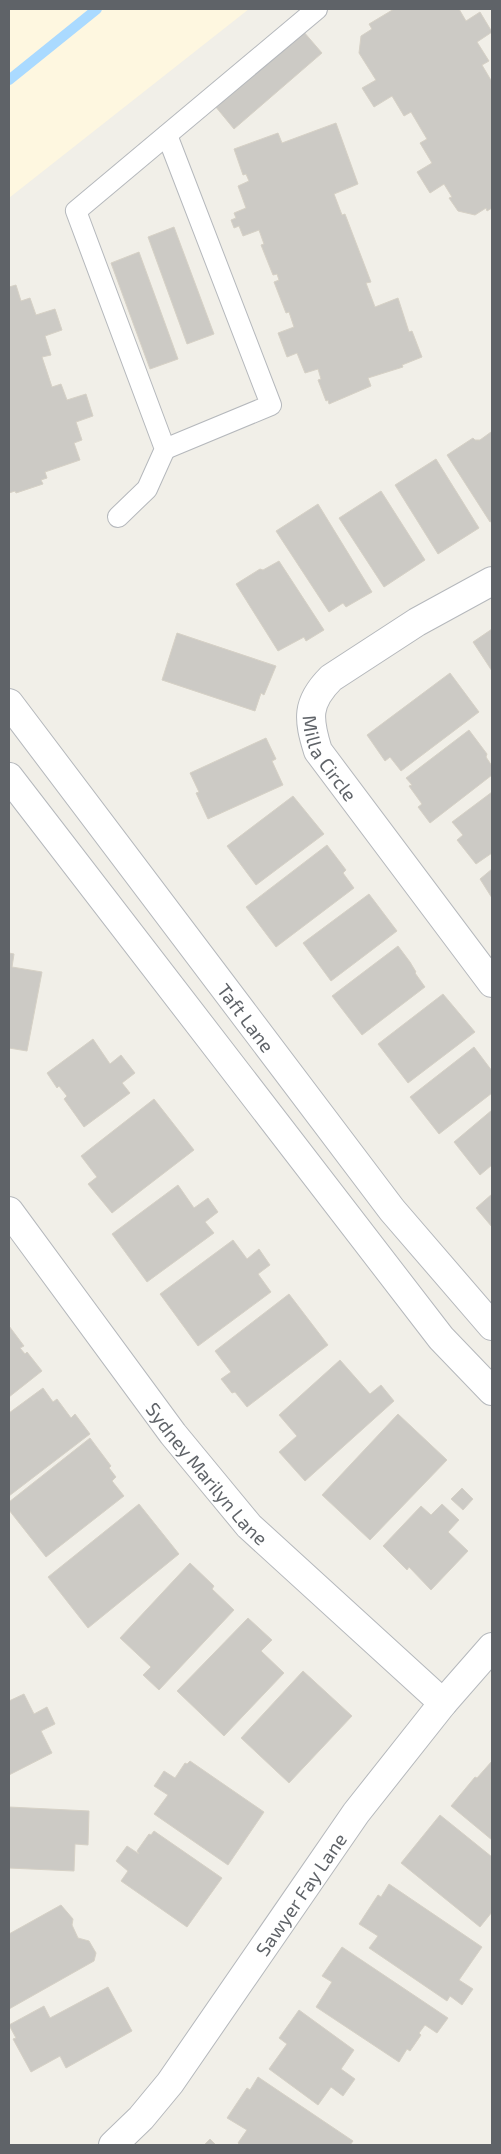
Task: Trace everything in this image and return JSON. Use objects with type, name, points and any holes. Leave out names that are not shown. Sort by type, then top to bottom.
[{"type":"street","name":"Milla Circle","points":[[492,581],[417,622],[331,678],[321,687],[314,702],[310,719],[318,751],[492,983]]},
{"type":"street","name":"Taft Lane","points":[[9,703],[392,1210],[492,1326]]},
{"type":"street","points":[[9,777],[441,1338],[492,1391]]},
{"type":"street","name":"Sydney Marilyn Lane","points":[[9,1211],[173,1434],[249,1526],[443,1703]]},
{"type":"street","name":"Sawyer Fay Lane","points":[[113,2145],[141,2118],[170,2083],[356,1813],[443,1703],[492,1647]]},
{"type":"lane","points":[[165,448],[76,211],[317,9]]},
{"type":"lane","points":[[118,517],[147,489],[165,448],[270,405],[167,135]]},
{"type":"shaded area","points":[[9,9],[249,9],[9,198]]},
{"type":"building","points":[[394,9],[459,9],[466,21],[480,12],[492,32],[477,42],[489,61],[482,65],[492,82],[492,208],[487,211],[486,208],[475,215],[458,211],[449,198],[452,197],[444,184],[430,193],[417,172],[432,163],[420,143],[427,139],[411,112],[404,116],[392,96],[374,107],[362,88],[376,80],[359,53],[361,36],[372,29],[369,24]]},
{"type":"building","points":[[303,31],[322,53],[234,129],[215,106]]},
{"type":"building","points":[[336,123],[358,184],[334,194],[342,215],[345,214],[371,282],[366,283],[375,307],[398,298],[409,332],[412,331],[422,357],[402,365],[403,367],[368,378],[371,386],[329,404],[318,380],[321,379],[318,369],[305,373],[297,353],[287,357],[278,333],[294,327],[289,312],[286,313],[274,282],[279,280],[277,274],[273,275],[261,245],[264,244],[259,230],[243,236],[239,226],[234,228],[231,220],[236,218],[234,213],[246,208],[238,186],[249,181],[246,174],[243,175],[234,149],[278,133],[282,143]]},
{"type":"building","points":[[174,227],[214,334],[187,344],[148,237]]},
{"type":"building","points":[[139,252],[178,359],[150,369],[111,263]]},
{"type":"building","points":[[16,285],[21,301],[30,298],[36,315],[55,309],[62,330],[45,336],[51,355],[42,357],[52,387],[61,384],[67,400],[86,394],[93,416],[76,422],[82,440],[74,443],[80,460],[45,472],[47,478],[41,480],[43,484],[16,493],[15,491],[9,493],[9,287]]},
{"type":"building","points":[[491,432],[492,521],[490,522],[447,455],[473,438],[480,440]]},
{"type":"building","points":[[436,459],[479,528],[438,554],[395,485]]},
{"type":"building","points":[[381,491],[425,560],[384,587],[339,518]]},
{"type":"building","points":[[318,504],[372,592],[346,607],[343,603],[329,612],[276,531]]},
{"type":"building","points":[[279,561],[324,630],[306,641],[304,637],[278,651],[236,584],[260,569],[263,570]]},
{"type":"building","points":[[492,629],[492,671],[473,642]]},
{"type":"building","points":[[177,633],[276,666],[264,695],[261,693],[255,711],[162,680]]},
{"type":"building","points":[[450,673],[479,712],[401,771],[390,757],[385,761],[367,735]]},
{"type":"building","points":[[469,730],[487,754],[486,757],[492,766],[492,775],[430,823],[418,807],[422,804],[409,786],[412,785],[406,778]]},
{"type":"building","points":[[266,738],[276,759],[272,761],[283,785],[208,819],[196,793],[199,792],[190,773]]},
{"type":"building","points":[[492,792],[492,853],[476,864],[457,840],[463,835],[452,822]]},
{"type":"building","points":[[293,796],[324,834],[256,885],[227,846]]},
{"type":"building","points":[[327,845],[346,870],[343,873],[354,888],[276,947],[246,907]]},
{"type":"building","points":[[492,869],[492,898],[480,879]]},
{"type":"building","points":[[369,894],[397,931],[331,981],[303,943]]},
{"type":"building","points":[[398,946],[425,987],[362,1035],[332,996]]},
{"type":"building","points":[[9,953],[14,954],[12,967],[42,972],[27,1051],[9,1048]]},
{"type":"building","points":[[443,994],[475,1032],[408,1083],[378,1044]]},
{"type":"building","points":[[93,1039],[110,1064],[121,1055],[135,1073],[122,1083],[130,1093],[84,1127],[64,1099],[67,1096],[59,1086],[57,1088],[47,1073]]},
{"type":"building","points":[[474,1047],[492,1071],[492,1093],[439,1134],[410,1097]]},
{"type":"building","points":[[154,1099],[194,1150],[112,1213],[88,1184],[97,1177],[81,1156]]},
{"type":"building","points":[[492,1110],[492,1165],[480,1175],[454,1142]]},
{"type":"building","points":[[178,1185],[194,1208],[208,1198],[218,1212],[205,1222],[214,1233],[147,1282],[112,1234]]},
{"type":"building","points":[[492,1194],[492,1227],[476,1208]]},
{"type":"building","points":[[233,1240],[247,1259],[259,1249],[270,1265],[258,1274],[271,1292],[198,1346],[160,1294]]},
{"type":"building","points":[[289,1294],[328,1345],[247,1407],[221,1379],[231,1372],[215,1351]]},
{"type":"building","points":[[9,1326],[24,1346],[20,1348],[25,1354],[27,1352],[42,1371],[9,1397]]},
{"type":"building","points":[[340,1360],[370,1394],[381,1385],[394,1401],[305,1481],[279,1452],[297,1436],[279,1415]]},
{"type":"building","points":[[43,1388],[53,1402],[57,1399],[71,1418],[75,1414],[90,1434],[9,1496],[9,1413]]},
{"type":"building","points":[[398,1414],[447,1460],[370,1540],[322,1495]]},
{"type":"building","points":[[90,1438],[111,1466],[109,1468],[116,1477],[112,1481],[124,1496],[46,1557],[9,1510],[9,1502]]},
{"type":"building","points":[[462,1488],[473,1499],[463,1510],[451,1499]]},
{"type":"building","points":[[139,1504],[179,1554],[88,1628],[48,1577]]},
{"type":"building","points":[[442,1504],[459,1520],[448,1532],[468,1551],[431,1590],[409,1567],[407,1570],[383,1546],[421,1506],[431,1515]]},
{"type":"building","points":[[190,1563],[214,1586],[212,1589],[234,1610],[159,1690],[143,1675],[151,1667],[120,1638]]},
{"type":"building","points":[[248,1618],[272,1640],[261,1651],[284,1673],[224,1736],[177,1691]]},
{"type":"building","points":[[303,1671],[352,1716],[289,1783],[241,1738]]},
{"type":"building","points":[[24,1694],[34,1714],[47,1707],[55,1724],[41,1731],[52,1753],[9,1775],[9,1701]]},
{"type":"building","points":[[190,1761],[264,1812],[228,1865],[154,1814],[168,1795],[154,1786],[164,1771],[175,1778],[185,1763],[187,1764]]},
{"type":"building","points":[[492,1761],[492,1840],[451,1806],[475,1777],[477,1778]]},
{"type":"building","points":[[9,1807],[89,1811],[88,1845],[75,1844],[74,1871],[9,1868]]},
{"type":"building","points":[[440,1815],[492,1857],[492,1912],[480,1927],[401,1863]]},
{"type":"building","points":[[154,1831],[222,1878],[187,1927],[121,1881],[128,1871],[116,1861],[127,1846],[139,1854],[137,1851],[149,1834],[151,1835]]},
{"type":"building","points":[[389,1884],[482,1947],[459,1980],[473,1989],[462,2005],[450,1996],[447,2001],[369,1948],[378,1936],[359,1924],[378,1895],[381,1897]]},
{"type":"building","points":[[61,1905],[73,1919],[72,1925],[78,1938],[89,1941],[96,1953],[94,1961],[9,2009],[9,1934]]},
{"type":"building","points":[[342,1947],[448,2018],[437,2033],[425,2025],[419,2033],[421,2035],[410,2051],[407,2049],[399,2062],[316,2007],[332,1982],[322,1976]]},
{"type":"building","points":[[108,1987],[132,2031],[66,2068],[60,2056],[31,2072],[13,2039],[16,2038],[9,2025],[44,2006],[50,2018]]},
{"type":"building","points":[[299,2010],[354,2050],[341,2069],[355,2079],[343,2096],[331,2087],[318,2105],[269,2069],[287,2044],[279,2038]]},
{"type":"building","points":[[258,2077],[353,2141],[350,2145],[241,2145],[238,2143],[247,2130],[227,2118],[247,2088],[250,2090]]},
{"type":"building","points":[[210,2139],[216,2145],[204,2145]]},
{"type":"waterway","points":[[9,80],[97,9]]}]
